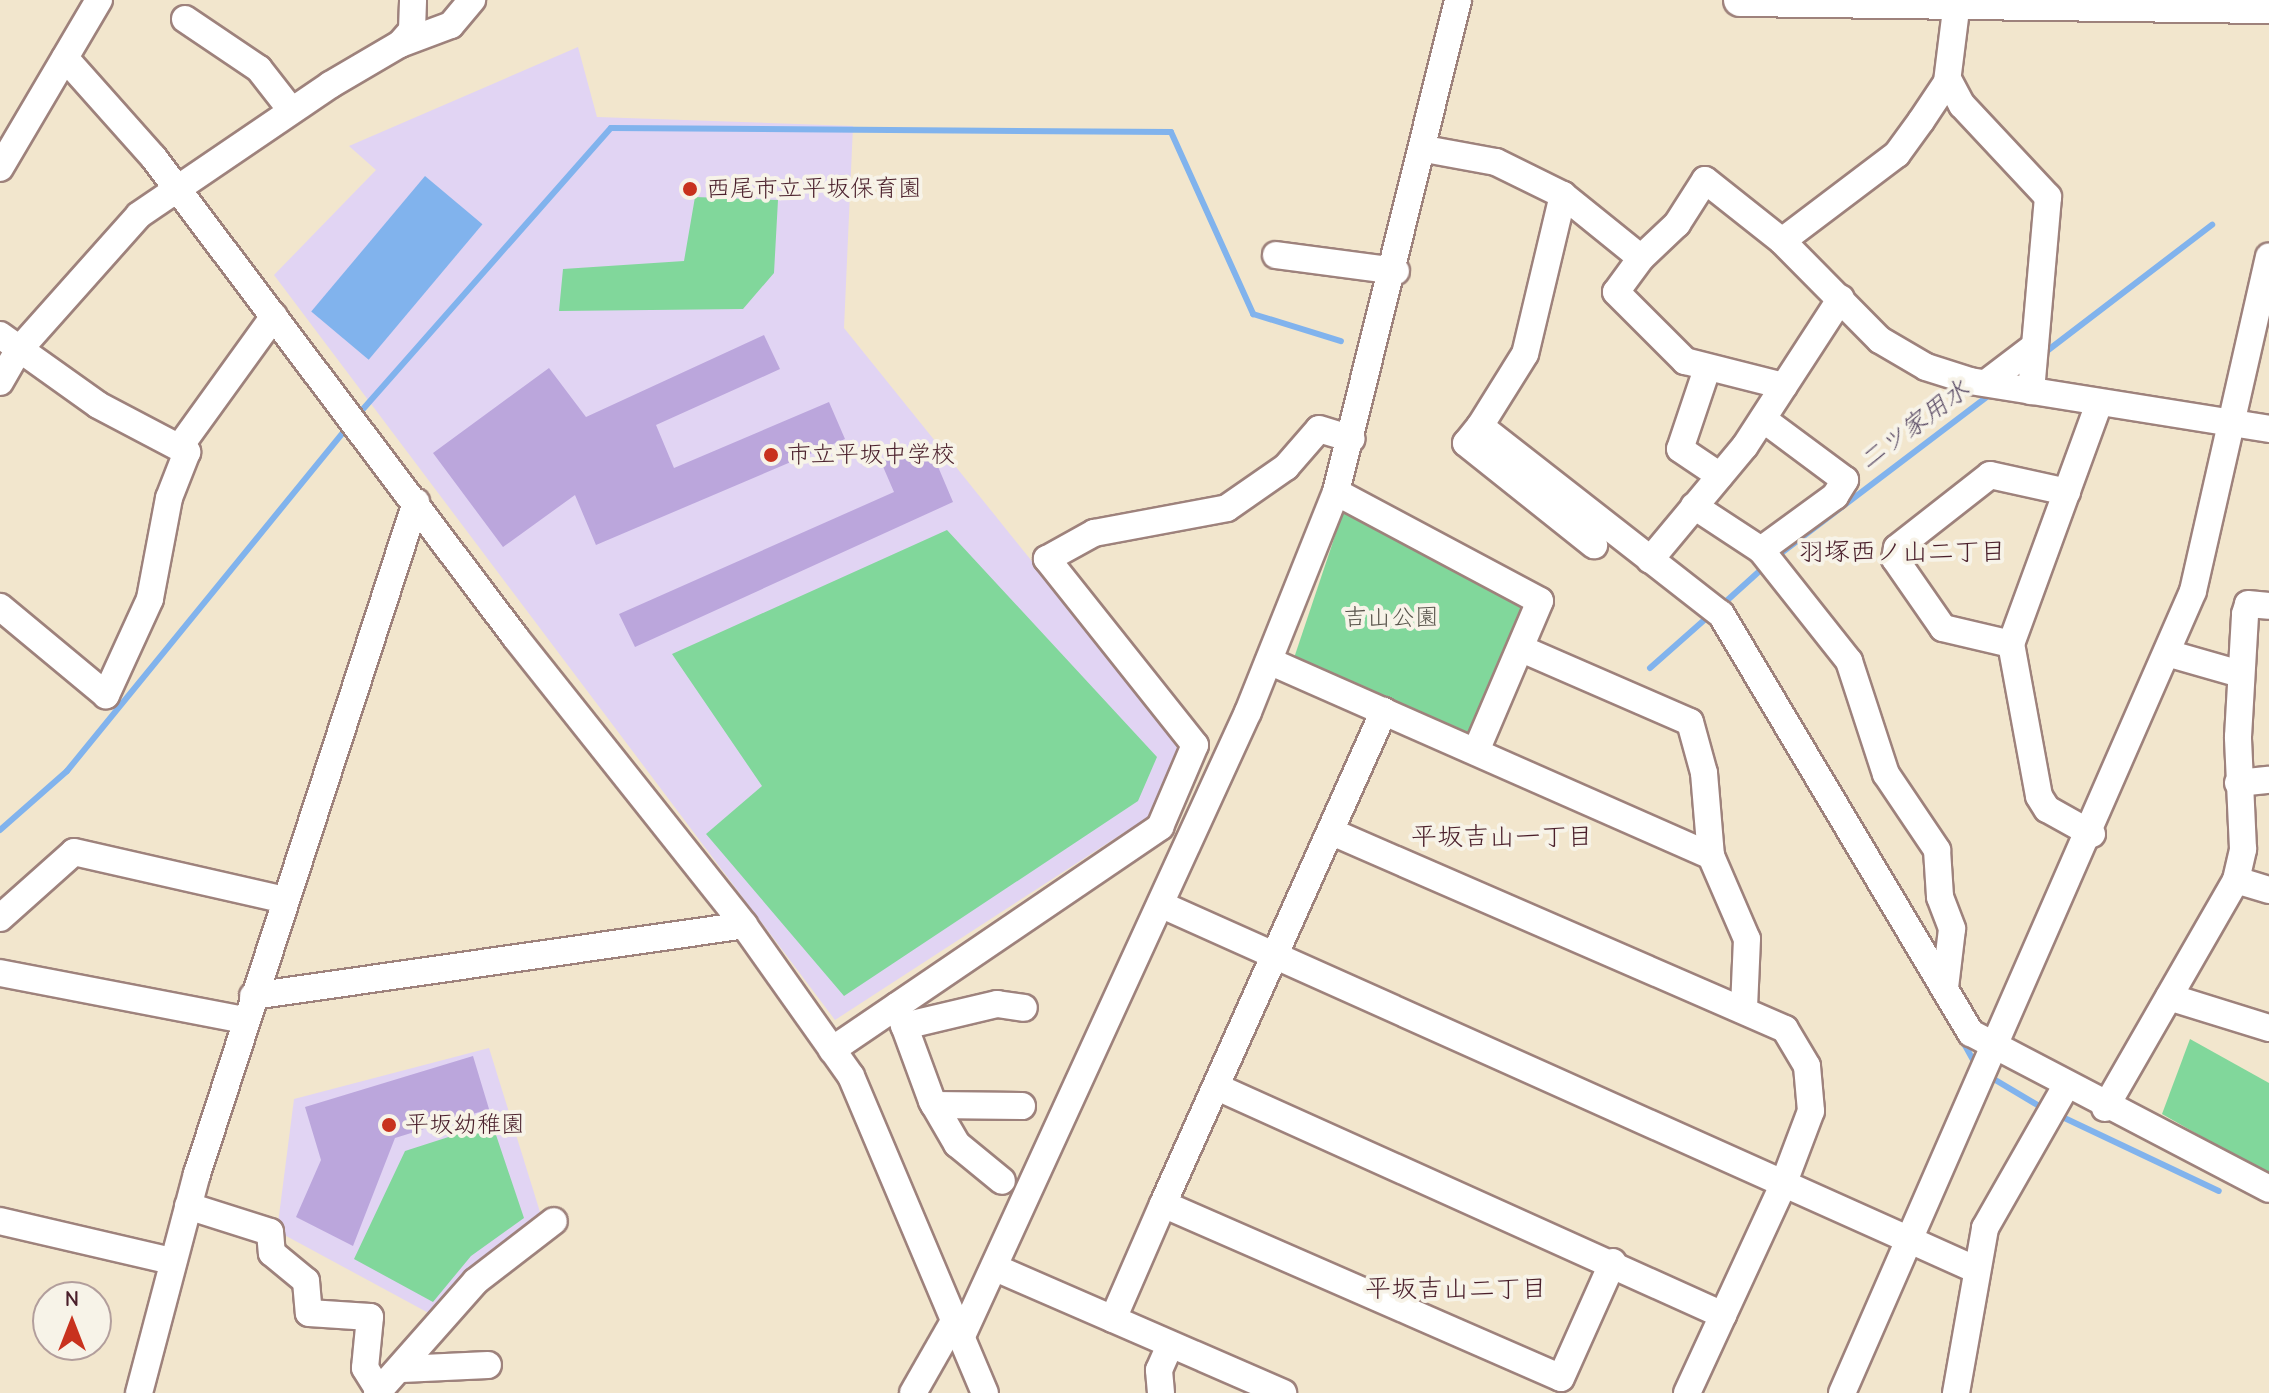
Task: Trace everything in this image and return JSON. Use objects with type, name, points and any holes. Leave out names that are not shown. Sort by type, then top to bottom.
[{"type":"main road","points":[[1740,0],[2269,7]]},
{"type":"street","points":[[0,168],[99,0]]},
{"type":"street","points":[[400,44],[412,30],[413,0]]},
{"type":"street","points":[[0,382],[8,344],[176,188],[291,110],[400,44],[451,25],[472,0]]},
{"type":"street","points":[[913,1393],[998,1269],[1269,661],[1336,492],[1396,271],[1458,0]]},
{"type":"street","points":[[1782,241],[1897,154],[1948,79],[1957,2]]},
{"type":"street","points":[[185,19],[259,69],[291,110]]},
{"type":"street","points":[[65,58],[176,188],[382,454],[744,925],[851,1076],[985,1393]]},
{"type":"street","points":[[1948,79],[1962,105],[2048,197],[2031,391]]},
{"type":"street","points":[[1425,149],[1496,162],[1563,195],[1641,258]]},
{"type":"street","points":[[1784,386],[1685,361],[1616,292],[1641,258],[1677,224],[1705,180],[1782,241],[1891,347],[1926,367],[1986,383],[2269,429]]},
{"type":"street","points":[[1563,195],[1525,354],[1476,431],[1589,528],[1650,560],[1721,614],[1750,653],[1971,1033],[2105,1108],[2269,1189]]},
{"type":"street","points":[[1276,255],[1396,271]]},
{"type":"street","points":[[1842,1393],[2092,834],[2193,591],[2232,423],[2263,313],[2269,257]]},
{"type":"street","points":[[1650,560],[1763,419],[1841,298]]},
{"type":"street","points":[[181,445],[274,316]]},
{"type":"street","points":[[0,607],[106,695],[150,599],[169,498],[187,452],[181,445],[98,405],[8,344]]},
{"type":"street","points":[[1986,383],[2035,346]]},
{"type":"street","points":[[1707,369],[1680,449],[1720,476]]},
{"type":"street","points":[[2092,834],[2047,809],[2039,796],[2011,644],[2099,403]]},
{"type":"street","points":[[1761,550],[1835,496],[1845,480],[1763,419]]},
{"type":"street","points":[[900,1016],[1160,827],[1195,745],[1047,559],[1094,533],[1227,508],[1286,467],[1319,429],[1351,439]]},
{"type":"street","points":[[2011,644],[1943,628],[1895,559],[1897,548],[1990,475],[2067,492]]},
{"type":"street","points":[[1336,492],[1540,601],[1476,751]]},
{"type":"street","points":[[139,1393],[172,1261],[249,1008],[416,502]]},
{"type":"street","points":[[1694,506],[1761,550],[1849,661],[1886,774],[1937,850],[1940,897],[1952,929],[1945,988]]},
{"type":"street","points":[[2105,1108],[2236,880],[2243,849],[2238,783],[2240,674],[2248,604],[2269,606]]},
{"type":"street","points":[[1522,649],[1690,722],[1704,773],[1711,856],[1747,939],[1744,1009]]},
{"type":"street","points":[[2167,653],[2240,674]]},
{"type":"street","points":[[1269,661],[1711,856]]},
{"type":"street","points":[[1113,1319],[1333,832],[1384,711]]},
{"type":"street","points":[[2238,783],[2269,780]]},
{"type":"street","points":[[1333,832],[1785,1029],[1807,1066],[1811,1111],[1783,1185],[1687,1393]]},
{"type":"street","points":[[0,918],[74,852],[285,900]]},
{"type":"street","points":[[2236,880],[2269,890]]},
{"type":"street","points":[[1162,905],[1977,1270]]},
{"type":"street","points":[[0,973],[249,1008],[744,925]]},
{"type":"street","points":[[2169,997],[2269,1028]]},
{"type":"street","points":[[825,1040],[900,1016],[997,1004],[1024,1008]]},
{"type":"street","points":[[900,1016],[934,1105],[957,1144],[1002,1181]]},
{"type":"street","points":[[1956,1393],[1985,1228],[2066,1086]]},
{"type":"street","points":[[1217,1087],[1613,1262],[1723,1315]]},
{"type":"street","points":[[934,1105],[1022,1106]]},
{"type":"street","points":[[1163,1204],[1561,1378],[1613,1262]]},
{"type":"street","points":[[188,1206],[270,1232],[272,1253],[306,1281],[309,1313],[370,1317],[365,1368],[378,1392],[402,1369],[476,1281],[554,1221]]},
{"type":"street","points":[[0,1221],[172,1261]]},
{"type":"street","points":[[998,1269],[1283,1393]]},
{"type":"street","points":[[1161,1393],[1159,1370],[1170,1345]]},
{"type":"street","points":[[402,1369],[488,1365]]},
{"type":"shaded area","points":[[578,47],[597,117],[853,126],[844,328],[1180,745],[1151,815],[835,1020],[274,275],[376,170],[349,146]]},
{"type":"shaded area","points":[[489,1048],[540,1212],[436,1317],[277,1231],[294,1099]]},
{"type":"green space","points":[[695,197],[778,200],[774,273],[743,309],[559,311],[563,269],[684,261]]},
{"type":"green space","name":"吉山公園","points":[[1344,509],[1529,608],[1473,733],[1462,736],[1293,661]]},
{"type":"green space","points":[[947,530],[1157,757],[1138,801],[844,996],[706,834],[762,786],[672,654]]},
{"type":"green space","points":[[2190,1039],[2269,1083],[2269,1175],[2162,1114]]},
{"type":"green space","points":[[492,1123],[524,1218],[471,1256],[433,1302],[354,1259],[405,1151]]},
{"type":"water","points":[[425,176],[482,224],[369,360],[311,312]]},
{"type":"building","points":[[764,335],[780,369],[656,425],[674,468],[829,402],[845,439],[596,545],[575,495],[503,547],[433,453],[549,368],[586,417]]},
{"type":"building","points":[[928,443],[953,502],[635,647],[619,614],[894,492],[881,462]]},
{"type":"building","points":[[473,1056],[489,1109],[395,1138],[353,1246],[296,1217],[321,1160],[305,1107]]},
{"type":"waterway","points":[[356,417],[611,128],[1171,132],[1253,314],[1341,341]]},
{"type":"waterway","name":"二ツ家用水","points":[[2043,354],[2212,225]]},
{"type":"waterway","name":"二ツ家用水","points":[[1776,557],[1993,392]]},
{"type":"waterway","points":[[0,830],[67,771],[349,425]]},
{"type":"waterway","name":"二ツ家用水","points":[[1722,605],[1764,567]]},
{"type":"waterway","name":"二ツ家用水","points":[[1650,668],[1710,615]]},
{"type":"waterway","points":[[1962,1040],[1976,1065]]},
{"type":"waterway","points":[[1987,1075],[2046,1110]]},
{"type":"waterway","points":[[2056,1114],[2219,1191]]},
{"type":"place","name":"西尾市立平坂保育園","points":[[690,189]]},
{"type":"place","name":"市立平坂中学校","points":[[771,455]]},
{"type":"place","name":"平坂幼稚園","points":[[389,1125]]},
{"type":"district","name":"羽塚西ノ山二丁目","points":[[1902,553]]},
{"type":"district","name":"平坂吉山一丁目","points":[[1502,838]]},
{"type":"district","name":"平坂吉山二丁目","points":[[1456,1290]]}]
